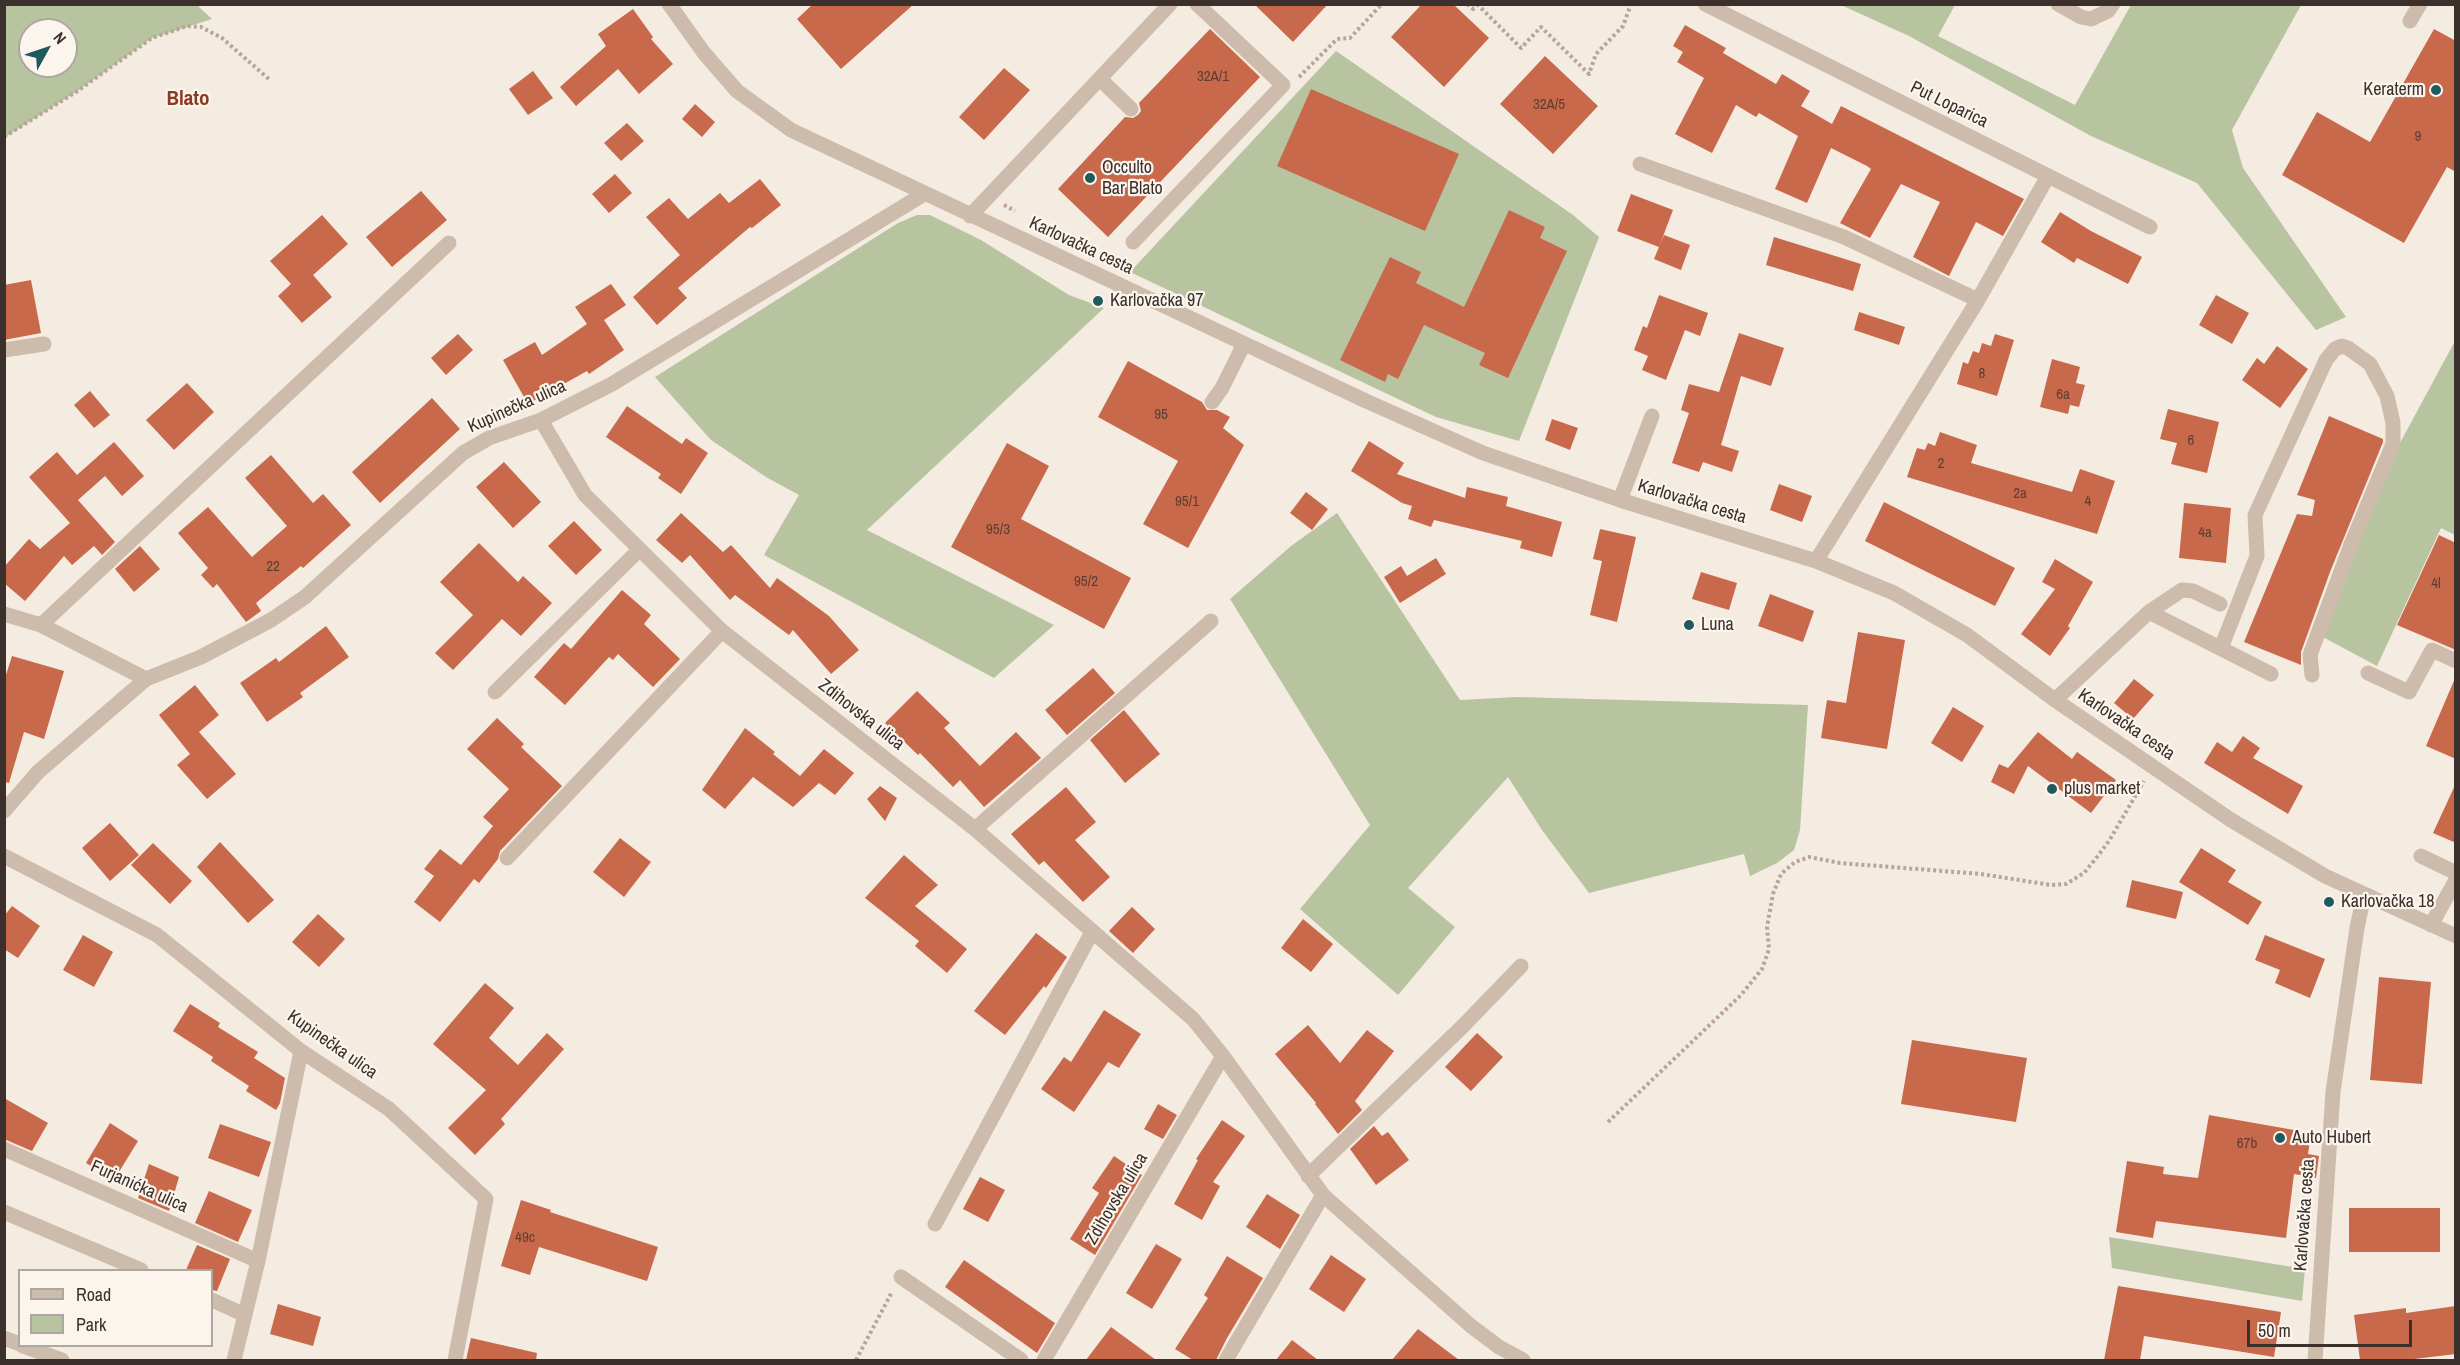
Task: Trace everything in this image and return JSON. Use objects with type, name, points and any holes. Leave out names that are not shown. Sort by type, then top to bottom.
[{"type":"street","name":"Karlovačka cesta","points":[[669,4],[704,53],[737,91],[791,130],[1244,345],[1483,453],[1620,500],[1816,561],[1894,593],[1966,635],[2055,700],[2231,820],[2325,876],[2456,936]]},
{"type":"street","points":[[970,216],[1170,4]]},
{"type":"street","points":[[1133,242],[1283,85],[1197,4]]},
{"type":"street","name":"Put Loparica","points":[[1705,4],[2150,227]]},
{"type":"street","points":[[2058,4],[2081,17],[2091,19],[2108,11],[2113,4]]},
{"type":"street","points":[[2410,21],[2420,4]]},
{"type":"street","points":[[1100,79],[1131,110]]},
{"type":"street","points":[[1640,164],[1844,237],[1978,300]]},
{"type":"street","points":[[1816,561],[1978,300],[2048,176]]},
{"type":"street","name":"Kupinečka ulica","points":[[4,811],[38,772],[106,711],[146,680],[201,657],[270,620],[305,597],[463,453],[489,438],[541,420],[612,384],[924,194]]},
{"type":"street","points":[[41,625],[449,243]]},
{"type":"street","points":[[4,350],[44,344]]},
{"type":"street","points":[[1212,402],[1222,388],[1244,345]]},
{"type":"street","points":[[2221,648],[2258,556],[2255,515],[2326,360],[2335,349],[2342,346],[2370,364],[2387,396],[2393,423],[2393,444],[2350,547],[2313,645],[2310,662],[2312,675]]},
{"type":"street","points":[[1620,500],[1652,416]]},
{"type":"street","name":"Zdihovska ulica","points":[[541,420],[585,495],[722,631],[975,829],[1193,1019],[1223,1056],[1323,1196],[1471,1326],[1499,1347],[1523,1360]]},
{"type":"street","points":[[495,692],[639,550]]},
{"type":"street","points":[[2055,700],[2149,612],[2181,590],[2193,591],[2220,604]]},
{"type":"street","points":[[2149,612],[2271,674]]},
{"type":"street","points":[[4,614],[41,625],[146,680]]},
{"type":"street","points":[[975,829],[1211,621]]},
{"type":"street","points":[[507,858],[722,631]]},
{"type":"street","points":[[2368,673],[2409,692],[2432,650],[2456,661]]},
{"type":"street","name":"Kupinečka ulica","points":[[4,856],[157,935],[301,1051],[389,1108],[486,1199],[455,1360]]},
{"type":"street","points":[[2421,856],[2456,873]]},
{"type":"street","points":[[2431,925],[2456,880]]},
{"type":"street","name":"Karlovačka cesta","points":[[2315,1360],[2333,1092],[2364,895]]},
{"type":"street","points":[[935,1224],[1092,932]]},
{"type":"street","points":[[1308,1176],[1521,966]]},
{"type":"street","points":[[234,1360],[258,1260],[301,1051]]},
{"type":"street","name":"Zdihovska ulica","points":[[1044,1360],[1223,1056]]},
{"type":"street","name":"Furjanićka ulica","points":[[4,1149],[258,1260]]},
{"type":"street","points":[[1226,1360],[1323,1196]]},
{"type":"street","points":[[4,1212],[139,1269]]},
{"type":"street","points":[[901,1277],[1021,1360]]},
{"type":"street","points":[[213,1300],[245,1315]]},
{"type":"street","points":[[4,1338],[18,1344]]},
{"type":"street","points":[[26,1347],[62,1360]]},
{"type":"path","points":[[1283,85],[1300,76],[1337,39],[1350,38],[1383,4]]},
{"type":"path","points":[[1467,4],[1473,9],[1477,4],[1521,48],[1541,27],[1589,74],[1596,54],[1623,26],[1632,4]]},
{"type":"path","points":[[4,137],[76,92],[152,38],[187,26],[201,27],[222,38],[270,80]]},
{"type":"path","points":[[1608,1122],[1741,995],[1762,969],[1769,949],[1767,927],[1773,894],[1781,874],[1795,862],[1809,857],[1840,863],[1981,874],[2051,885],[2066,884],[2084,873],[2109,841],[2144,780]]},
{"type":"path","points":[[856,1360],[901,1277]]},
{"type":"green space","points":[[5,4],[197,5],[212,19],[152,38],[76,92],[5,137]]},
{"type":"green space","points":[[1841,5],[1955,5],[1938,36],[2075,105],[2131,5],[2301,5],[2232,130],[2243,168],[2346,317],[2316,330],[2197,183],[2091,136],[1909,36]]},
{"type":"green space","points":[[1336,51],[1573,215],[1599,237],[1519,441],[1436,417],[1130,272]]},
{"type":"green space","points":[[917,215],[930,215],[981,240],[1069,295],[1104,308],[867,530],[1054,625],[994,678],[764,555],[799,495],[766,477],[711,440],[655,377],[898,223]]},
{"type":"green space","points":[[2455,341],[2455,535],[2441,528],[2377,666],[2321,636],[2400,443]]},
{"type":"green space","points":[[1337,513],[1460,700],[1517,697],[1808,705],[1800,830],[1794,850],[1777,863],[1750,876],[1744,854],[1589,893],[1542,830],[1508,777],[1408,888],[1455,927],[1398,995],[1300,909],[1370,825],[1230,599],[1291,546]]},
{"type":"green space","points":[[2109,1237],[2305,1269],[2302,1301],[2112,1268]]},
{"type":"building","points":[[813,4],[914,4],[841,69],[797,19]]},
{"type":"building","points":[[1254,4],[1328,4],[1293,42]]},
{"type":"building","points":[[1422,4],[1453,4],[1489,38],[1444,87],[1391,37]]},
{"type":"building","points":[[633,9],[653,37],[651,39],[673,64],[639,94],[618,69],[576,106],[560,87],[606,46],[598,34]]},
{"type":"building","points":[[1685,25],[1726,48],[1723,53],[1776,84],[1782,74],[1810,91],[1801,106],[1832,124],[1841,106],[2024,199],[2003,236],[1976,222],[1949,276],[1913,257],[1940,202],[1901,184],[1870,238],[1840,223],[1871,169],[1867,166],[1831,148],[1807,203],[1775,189],[1798,136],[1759,113],[1756,117],[1736,105],[1712,153],[1675,134],[1704,78],[1677,62],[1683,52],[1673,46]]},
{"type":"building","points":[[1210,29],[1260,77],[1108,237],[1058,189],[1125,117],[1133,118],[1138,115],[1141,111],[1139,103]]},
{"type":"building","points":[[2434,29],[2456,41],[2456,172],[2447,167],[2404,243],[2282,175],[2317,112],[2370,142]]},
{"type":"building","points":[[1545,56],[1598,106],[1553,154],[1500,104]]},
{"type":"building","points":[[1004,68],[1030,90],[984,140],[959,117]]},
{"type":"building","points":[[533,71],[553,98],[528,115],[509,89]]},
{"type":"building","points":[[1311,89],[1459,154],[1425,231],[1277,166]]},
{"type":"building","points":[[695,104],[715,122],[702,137],[682,119]]},
{"type":"building","points":[[627,123],[644,141],[621,161],[604,143]]},
{"type":"building","points":[[615,174],[632,193],[609,213],[592,194]]},
{"type":"building","points":[[760,179],[781,205],[752,228],[750,227],[678,288],[687,298],[657,325],[633,297],[680,255],[646,217],[669,198],[688,219],[720,193],[729,203]]},
{"type":"building","points":[[421,191],[447,220],[392,267],[366,237]]},
{"type":"building","points":[[1631,194],[1673,210],[1659,247],[1617,231]]},
{"type":"building","points":[[1509,210],[1545,227],[1540,238],[1567,251],[1508,378],[1479,365],[1485,353],[1424,325],[1398,379],[1388,374],[1385,382],[1340,360],[1390,257],[1421,272],[1416,283],[1464,307]]},
{"type":"building","points":[[2060,212],[2142,257],[2128,284],[2077,258],[2074,263],[2041,242]]},
{"type":"building","points":[[322,215],[348,244],[313,275],[332,297],[302,323],[278,296],[291,284],[270,261]]},
{"type":"building","points":[[1664,235],[1690,245],[1681,270],[1654,259]]},
{"type":"building","points":[[1774,237],[1861,264],[1853,291],[1766,265]]},
{"type":"building","points":[[31,280],[41,333],[4,340],[4,285]]},
{"type":"building","points":[[611,284],[626,305],[604,320],[624,350],[589,374],[587,371],[528,404],[503,360],[535,342],[542,355],[587,324],[575,307]]},
{"type":"building","points":[[1659,295],[1708,313],[1700,336],[1685,330],[1666,380],[1642,370],[1648,356],[1634,350],[1643,326],[1647,328]]},
{"type":"building","points":[[2216,295],[2249,313],[2232,344],[2199,325]]},
{"type":"building","points":[[1859,312],[1905,327],[1899,345],[1854,330]]},
{"type":"building","points":[[1739,333],[1784,348],[1771,386],[1741,376],[1721,445],[1739,451],[1732,472],[1703,462],[1699,472],[1672,463],[1689,413],[1681,410],[1689,384],[1719,392]]},
{"type":"building","points":[[458,334],[473,350],[446,375],[431,358]]},
{"type":"building","points":[[1995,334],[2014,340],[1997,396],[1957,384],[1963,362],[1968,364],[1973,351],[1979,353],[1982,343],[1991,346]]},
{"type":"building","points":[[2277,346],[2308,369],[2280,408],[2242,380],[2257,358],[2264,364]]},
{"type":"building","points":[[2052,359],[2080,367],[2076,383],[2085,385],[2079,407],[2070,405],[2068,414],[2040,407]]},
{"type":"building","points":[[1128,361],[1202,402],[1207,410],[1217,410],[1230,417],[1223,428],[1244,445],[1188,548],[1143,524],[1178,461],[1098,417]]},
{"type":"building","points":[[187,383],[214,412],[174,450],[146,420]]},
{"type":"building","points":[[90,391],[110,415],[94,428],[74,405]]},
{"type":"building","points":[[432,398],[460,429],[380,503],[352,472]]},
{"type":"building","points":[[627,406],[682,444],[686,438],[708,453],[681,494],[658,478],[661,474],[606,437]]},
{"type":"building","points":[[2168,409],[2219,422],[2207,473],[2171,464],[2177,443],[2160,439]]},
{"type":"building","points":[[2329,416],[2383,439],[2383,442],[2330,572],[2301,652],[2301,665],[2244,642],[2297,514],[2312,516],[2315,500],[2297,495]]},
{"type":"building","points":[[1552,419],[1578,428],[1570,450],[1545,440]]},
{"type":"building","points":[[1940,432],[1977,445],[1971,463],[2072,492],[2080,469],[2115,481],[2097,534],[1907,477],[1917,448],[1925,450],[1928,443],[1935,446]]},
{"type":"building","points":[[1369,441],[1404,463],[1397,474],[1465,498],[1467,487],[1508,497],[1506,506],[1562,522],[1552,557],[1520,548],[1522,541],[1434,520],[1431,527],[1408,519],[1412,506],[1402,503],[1351,471]]},
{"type":"building","points":[[114,442],[144,476],[122,496],[105,476],[78,500],[115,542],[102,555],[94,546],[72,565],[64,556],[25,601],[4,583],[4,567],[29,539],[40,549],[70,523],[29,477],[57,452],[77,475]]},
{"type":"building","points":[[1007,443],[1049,466],[1021,519],[1131,578],[1104,629],[951,547]]},
{"type":"building","points":[[271,455],[313,503],[323,494],[351,525],[303,568],[301,566],[256,603],[261,611],[246,622],[217,584],[213,588],[201,575],[208,568],[178,533],[208,507],[252,557],[287,526],[245,478]]},
{"type":"building","points":[[504,462],[541,502],[513,528],[476,487]]},
{"type":"building","points":[[1779,484],[1812,496],[1802,522],[1770,510]]},
{"type":"building","points":[[1306,492],[1328,509],[1312,530],[1290,513]]},
{"type":"building","points":[[1884,502],[2015,568],[1995,606],[1865,541]]},
{"type":"building","points":[[2184,503],[2231,508],[2226,563],[2179,558]]},
{"type":"building","points":[[681,513],[723,552],[731,545],[770,588],[777,578],[829,616],[859,650],[831,674],[793,630],[789,635],[735,595],[730,600],[690,555],[682,563],[656,540]]},
{"type":"building","points":[[574,521],[602,550],[576,575],[548,546]]},
{"type":"building","points":[[1600,529],[1636,537],[1617,622],[1590,615],[1602,561],[1593,559]]},
{"type":"building","points":[[2439,535],[2456,543],[2456,650],[2397,625]]},
{"type":"building","points":[[479,543],[518,582],[523,576],[552,603],[521,636],[502,619],[453,670],[435,653],[473,615],[440,582]]},
{"type":"building","points":[[140,546],[160,569],[134,592],[115,569]]},
{"type":"building","points":[[1436,558],[1446,574],[1400,603],[1384,577],[1401,566],[1407,576]]},
{"type":"building","points":[[2055,559],[2093,582],[2068,626],[2070,628],[2050,656],[2021,634],[2055,589],[2042,582]]},
{"type":"building","points":[[1701,572],[1737,583],[1729,610],[1692,599]]},
{"type":"building","points":[[622,590],[651,615],[644,624],[680,659],[653,687],[618,654],[613,660],[609,657],[565,705],[534,677],[564,643],[571,649]]},
{"type":"building","points":[[1770,594],[1814,611],[1803,642],[1758,626]]},
{"type":"building","points":[[326,626],[349,657],[300,693],[303,697],[267,722],[240,683],[276,658],[279,662]]},
{"type":"building","points":[[1858,632],[1905,640],[1887,749],[1821,738],[1827,700],[1846,703]]},
{"type":"building","points":[[12,656],[64,671],[44,739],[24,732],[9,783],[4,782],[4,681]]},
{"type":"building","points":[[1093,668],[1115,693],[1067,735],[1045,710]]},
{"type":"building","points":[[2456,676],[2456,759],[2426,746]]},
{"type":"building","points":[[2134,679],[2154,695],[2133,719],[2114,703]]},
{"type":"building","points":[[195,685],[219,715],[199,732],[236,774],[207,799],[177,765],[190,754],[159,715]]},
{"type":"building","points":[[917,691],[950,723],[944,728],[980,766],[1016,732],[1041,758],[984,807],[960,780],[953,787],[920,753],[918,755],[885,723]]},
{"type":"building","points":[[1953,707],[1984,726],[1962,762],[1931,743]]},
{"type":"building","points":[[1124,710],[1160,754],[1125,783],[1090,740]]},
{"type":"building","points":[[497,718],[524,744],[521,747],[562,786],[500,851],[498,859],[479,883],[474,879],[440,922],[414,902],[434,876],[424,869],[440,849],[461,865],[493,826],[483,817],[509,789],[467,749]]},
{"type":"building","points":[[745,728],[800,776],[824,749],[854,773],[835,795],[819,783],[793,807],[753,777],[725,809],[702,790]]},
{"type":"building","points":[[2038,732],[2072,759],[2077,752],[2116,780],[2091,813],[2028,766],[2014,794],[1991,782],[1999,764],[2008,768]]},
{"type":"building","points":[[2243,736],[2260,748],[2253,758],[2303,786],[2288,814],[2204,763],[2217,742],[2232,752]]},
{"type":"building","points":[[2456,783],[2456,843],[2433,833]]},
{"type":"building","points":[[880,786],[897,798],[885,821],[867,799]]},
{"type":"building","points":[[1066,787],[1096,822],[1075,840],[1110,877],[1083,902],[1044,861],[1039,865],[1011,834]]},
{"type":"building","points":[[110,823],[139,855],[110,881],[82,848]]},
{"type":"building","points":[[620,838],[651,862],[624,897],[593,872]]},
{"type":"building","points":[[220,842],[274,900],[248,923],[197,867]]},
{"type":"building","points":[[153,843],[192,881],[170,904],[131,865]]},
{"type":"building","points":[[2201,848],[2236,870],[2228,882],[2262,902],[2248,925],[2179,882]]},
{"type":"building","points":[[904,855],[938,885],[915,906],[967,949],[947,973],[915,946],[919,941],[865,898]]},
{"type":"building","points":[[2132,880],[2183,892],[2176,919],[2126,907]]},
{"type":"building","points":[[12,906],[40,926],[18,958],[4,949],[4,916]]},
{"type":"building","points":[[1132,907],[1155,929],[1133,953],[1109,931]]},
{"type":"building","points":[[318,914],[345,939],[319,967],[292,942]]},
{"type":"building","points":[[1303,919],[1333,944],[1311,972],[1281,948]]},
{"type":"building","points":[[1036,933],[1067,957],[1046,988],[1044,986],[1005,1035],[974,1011]]},
{"type":"building","points":[[83,935],[113,952],[94,987],[63,970]]},
{"type":"building","points":[[2265,935],[2325,959],[2310,998],[2275,983],[2280,970],[2255,960]]},
{"type":"building","points":[[2379,977],[2431,982],[2422,1084],[2370,1080]]},
{"type":"building","points":[[485,983],[514,1008],[489,1038],[518,1065],[547,1033],[564,1049],[501,1119],[505,1124],[475,1155],[448,1128],[486,1090],[433,1044]]},
{"type":"building","points":[[190,1004],[220,1023],[218,1027],[258,1052],[254,1058],[285,1078],[280,1103],[276,1110],[246,1091],[249,1086],[211,1061],[213,1057],[173,1031]]},
{"type":"building","points":[[1104,1010],[1141,1034],[1119,1068],[1108,1062],[1074,1112],[1041,1089],[1064,1057],[1071,1062]]},
{"type":"building","points":[[1308,1025],[1340,1063],[1367,1030],[1394,1051],[1355,1101],[1362,1110],[1338,1134],[1316,1103],[1275,1054]]},
{"type":"building","points":[[1477,1033],[1503,1057],[1471,1091],[1445,1067]]},
{"type":"building","points":[[1912,1040],[2027,1058],[2016,1122],[1901,1104]]},
{"type":"building","points":[[4,1098],[48,1123],[32,1151],[4,1139]]},
{"type":"building","points":[[1158,1104],[1177,1115],[1163,1139],[1144,1129]]},
{"type":"building","points":[[2209,1115],[2311,1133],[2308,1154],[2319,1156],[2316,1178],[2294,1174],[2286,1238],[2156,1221],[2153,1238],[2116,1232],[2127,1161],[2164,1167],[2163,1174],[2198,1178]]},
{"type":"building","points":[[1222,1120],[1245,1136],[1213,1182],[1220,1186],[1202,1220],[1174,1204],[1198,1160],[1196,1159]]},
{"type":"building","points":[[110,1123],[138,1141],[114,1180],[86,1163]]},
{"type":"building","points":[[220,1124],[271,1142],[259,1177],[208,1158]]},
{"type":"building","points":[[1374,1126],[1382,1136],[1388,1132],[1409,1160],[1376,1185],[1350,1149]]},
{"type":"building","points":[[1114,1156],[1142,1175],[1095,1255],[1070,1239],[1099,1193],[1092,1188]]},
{"type":"building","points":[[149,1164],[179,1177],[169,1211],[138,1198]]},
{"type":"building","points":[[980,1177],[1005,1190],[988,1222],[963,1209]]},
{"type":"building","points":[[209,1191],[252,1210],[238,1242],[195,1223]]},
{"type":"building","points":[[1267,1194],[1300,1215],[1280,1249],[1246,1227]]},
{"type":"building","points":[[521,1200],[551,1210],[550,1212],[658,1247],[647,1281],[539,1247],[530,1275],[501,1266]]},
{"type":"building","points":[[2349,1208],[2440,1208],[2440,1252],[2349,1252]]},
{"type":"building","points":[[1156,1244],[1182,1259],[1152,1309],[1126,1293]]},
{"type":"building","points":[[197,1245],[230,1259],[217,1291],[213,1290],[213,1269],[186,1269]]},
{"type":"building","points":[[1331,1255],[1366,1279],[1344,1312],[1309,1289]]},
{"type":"building","points":[[1227,1256],[1263,1278],[1216,1360],[1193,1360],[1175,1349],[1208,1298],[1204,1295]]},
{"type":"building","points":[[964,1260],[1055,1323],[1037,1353],[945,1287]]},
{"type":"building","points":[[2118,1286],[2281,1312],[2274,1357],[2144,1336],[2140,1360],[2104,1360]]},
{"type":"building","points":[[278,1304],[321,1317],[313,1346],[270,1334]]},
{"type":"building","points":[[2456,1306],[2456,1354],[2406,1360],[2360,1360],[2354,1315],[2406,1308],[2406,1313]]},
{"type":"building","points":[[1111,1327],[1156,1360],[1086,1360]]},
{"type":"building","points":[[1418,1329],[1459,1360],[1392,1360]]},
{"type":"building","points":[[471,1338],[537,1353],[536,1360],[466,1360]]},
{"type":"building","points":[[1292,1340],[1318,1360],[1276,1360]]},
{"type":"place","name":"Keraterm","points":[[2436,90]]},
{"type":"place","name":"Occulto Bar Blato","points":[[1090,178]]},
{"type":"place","name":"Karlovačka 97","points":[[1098,301]]},
{"type":"place","name":"Luna","points":[[1689,625]]},
{"type":"place","name":"plus market","points":[[2052,789]]},
{"type":"place","name":"Karlovačka 18","points":[[2329,902]]},
{"type":"place","name":"Auto Hubert","points":[[2280,1138]]},
{"type":"district","name":"Blato","points":[[188,99]]}]
